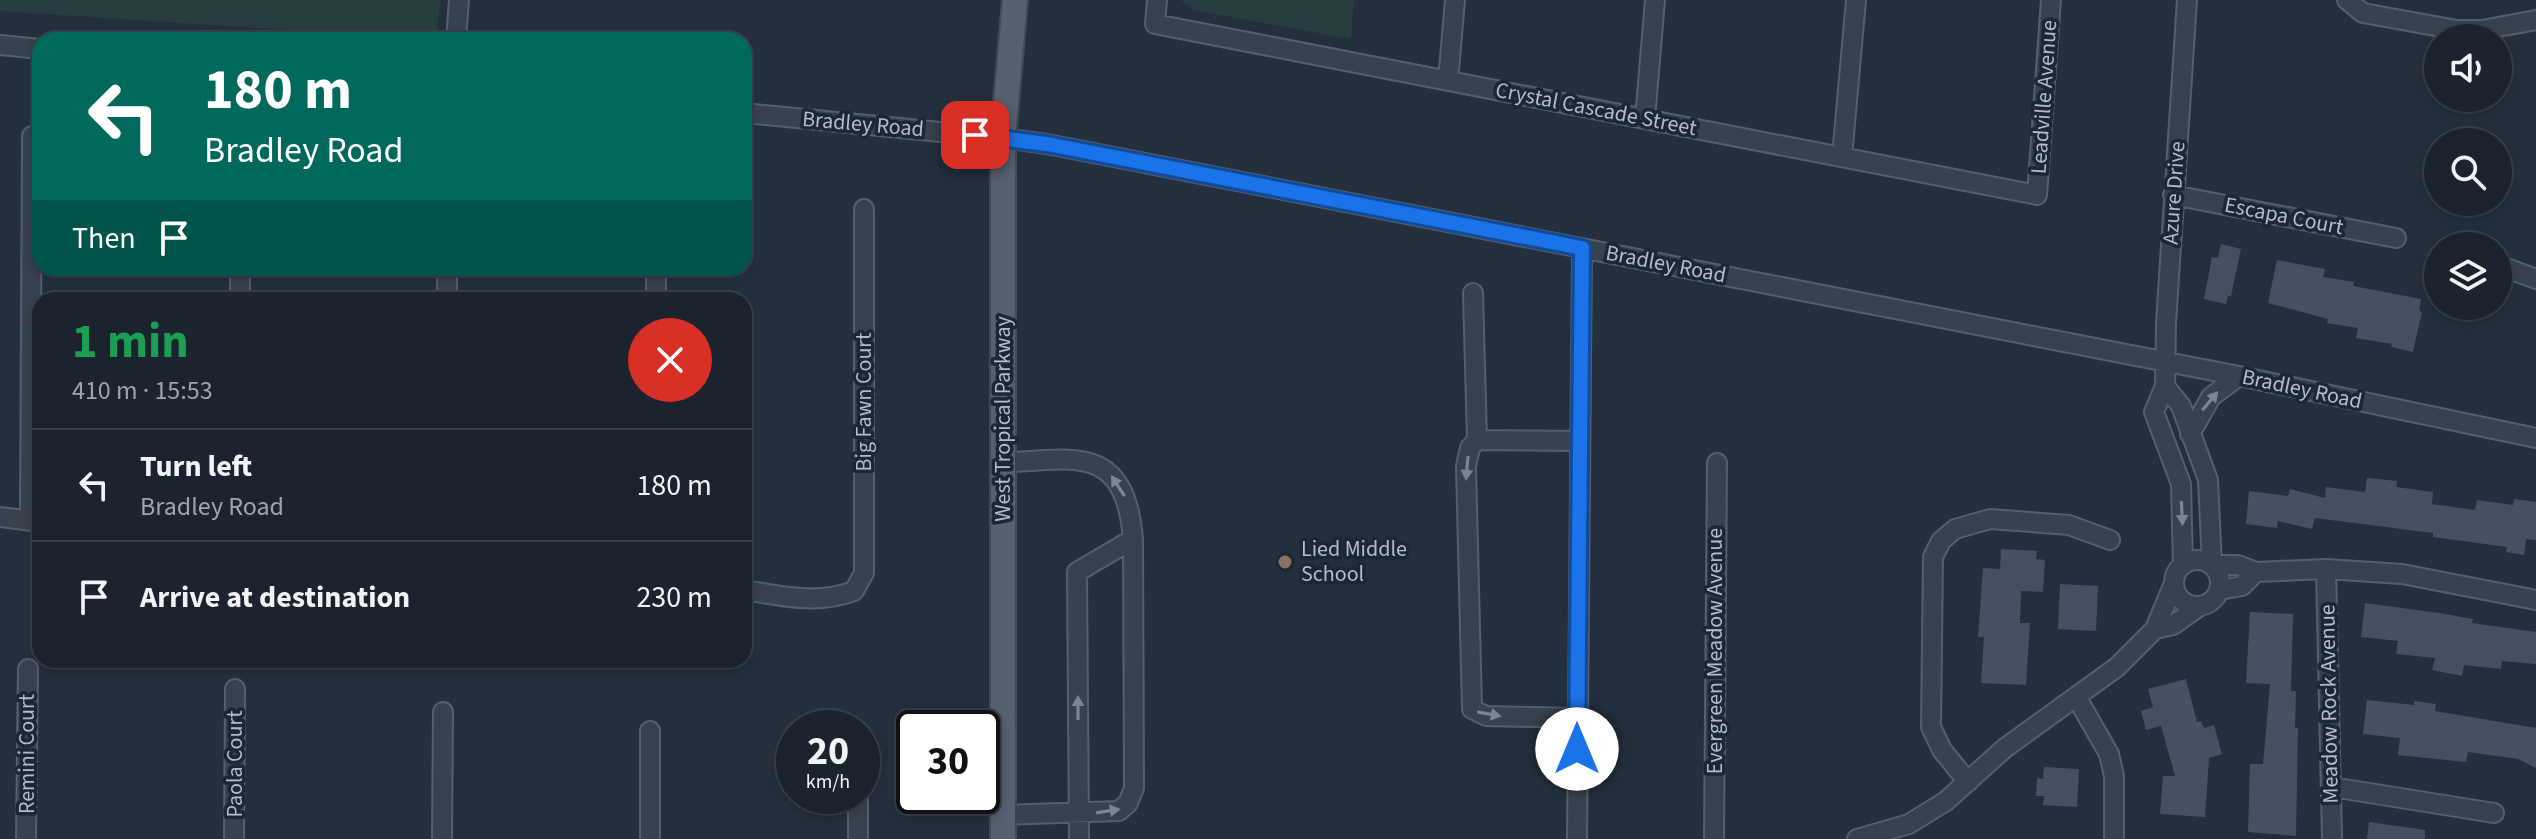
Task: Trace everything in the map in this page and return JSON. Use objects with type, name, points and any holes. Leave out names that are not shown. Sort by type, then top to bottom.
[{"type":"main road","name":"West Tropical Parkway","points":[[1002,827],[1003,138],[1015,0]]},
{"type":"street","points":[[457,32],[459,0]]},
{"type":"street","name":"Crystal Cascade Street","points":[[1157,0],[1155,24],[2037,195]]},
{"type":"street","points":[[1448,81],[1455,0]]},
{"type":"street","points":[[1645,119],[1655,0]]},
{"type":"street","points":[[1842,157],[1856,0]]},
{"type":"street","name":"Leadville Avenue","points":[[2037,195],[2051,0]]},
{"type":"street","name":"Azure Drive","points":[[2183,565],[2181,484],[2154,412],[2165,386],[2173,195],[2187,0]]},
{"type":"street","points":[[2348,2],[2363,13],[2457,30],[2482,30],[2536,20]]},
{"type":"street","points":[[0,45],[32,48]]},
{"type":"street","name":"Bradley Road","points":[[752,114],[1003,138],[2239,376],[2536,438]]},
{"type":"street","name":"Escapa Court","points":[[2173,195],[2396,238]]},
{"type":"street","name":"Big Fawn Court","points":[[752,591],[811,600],[836,598],[854,591],[864,573],[864,209]]},
{"type":"street","points":[[1577,839],[1582,248]]},
{"type":"street","points":[[2512,270],[2536,279]]},
{"type":"street","points":[[1473,293],[1477,440],[1470,448],[1466,466],[1472,709],[1486,716],[1577,718]]},
{"type":"street","points":[[2190,434],[2211,397],[2239,376]]},
{"type":"street","name":"Azure Drive","points":[[2165,386],[2181,406],[2208,480],[2212,565]]},
{"type":"street","points":[[1477,440],[1580,441]]},
{"type":"street","points":[[1002,827],[1078,814],[1119,811],[1128,803],[1134,788],[1133,539],[1126,497],[1117,480],[1091,462],[1069,459],[1003,463]]},
{"type":"street","name":"Evergreen Meadow Avenue","points":[[1714,839],[1717,463]]},
{"type":"street","points":[[2181,484],[2208,480]]},
{"type":"street","points":[[0,517],[32,521]]},
{"type":"street","points":[[1968,782],[1942,750],[1931,727],[1933,557],[1941,541],[1955,529],[1990,519],[2069,525],[2110,540]]},
{"type":"street","points":[[1079,839],[1077,572],[1133,539]]},
{"type":"street","points":[[1857,839],[1909,824],[1946,801],[2005,748],[2117,667],[2155,629],[2178,570],[2196,560],[2212,565],[2238,565],[2256,572],[2326,569],[2402,574],[2536,600]]},
{"type":"street","points":[[2155,629],[2173,625],[2200,606],[2213,601],[2220,590],[2219,576],[2212,565]]},
{"type":"street","name":"Meadow Rock Avenue","points":[[2326,569],[2332,839]]},
{"type":"street","points":[[2220,590],[2242,586],[2256,572]]},
{"type":"street","points":[[2174,583],[2182,600],[2200,606]]},
{"type":"street","name":"Remini Court","points":[[26,839],[28,669]]},
{"type":"street","name":"Paola Court","points":[[234,839],[235,689]]},
{"type":"street","points":[[2077,698],[2109,754],[2114,776],[2114,839]]},
{"type":"street","points":[[442,839],[443,712]]},
{"type":"street","points":[[650,731],[650,839]]},
{"type":"street","points":[[2332,787],[2494,813]]},
{"type":"street","points":[[858,814],[858,839]]},
{"type":"green space","points":[[0,0],[440,0],[438,32],[316,32],[0,11]]},
{"type":"green space","points":[[1181,0],[1354,0],[1351,39],[1193,10]]},
{"type":"building","points":[[2221,244],[2241,249],[2231,296],[2228,296],[2226,304],[2204,299],[2212,257],[2218,258]]},
{"type":"building","points":[[2277,260],[2325,269],[2323,277],[2354,282],[2353,286],[2421,299],[2419,311],[2422,312],[2413,352],[2391,347],[2392,344],[2356,338],[2358,328],[2327,323],[2328,319],[2268,303]]},
{"type":"building","points":[[2367,478],[2397,481],[2396,487],[2433,492],[2432,504],[2475,510],[2477,500],[2513,505],[2514,499],[2536,502],[2536,540],[2526,539],[2524,555],[2506,552],[2507,547],[2433,537],[2433,533],[2315,518],[2312,529],[2278,521],[2277,528],[2246,524],[2249,491],[2288,496],[2290,489],[2325,498],[2326,487],[2365,492]]},
{"type":"building","points":[[2001,549],[2037,551],[2036,559],[2045,560],[2043,592],[2021,591],[2020,623],[2030,623],[2026,685],[1981,683],[1984,637],[1978,637],[1983,568],[2000,569]]},
{"type":"building","points":[[2060,584],[2098,586],[2096,631],[2058,629]]},
{"type":"building","points":[[2365,603],[2439,613],[2473,619],[2472,623],[2536,632],[2536,664],[2502,661],[2501,669],[2464,665],[2462,676],[2432,670],[2435,658],[2396,654],[2398,641],[2361,637]]},
{"type":"building","points":[[2250,612],[2293,614],[2291,691],[2296,691],[2295,728],[2298,728],[2296,836],[2248,832],[2250,764],[2263,764],[2270,684],[2246,683]]},
{"type":"building","points":[[2186,679],[2197,722],[2201,721],[2204,728],[2214,725],[2222,754],[2209,758],[2205,817],[2160,814],[2163,776],[2175,776],[2161,726],[2146,730],[2141,711],[2153,707],[2148,689]]},
{"type":"building","points":[[2367,700],[2436,704],[2435,711],[2536,728],[2536,768],[2518,759],[2468,752],[2466,762],[2398,755],[2400,738],[2363,734]]},
{"type":"building","points":[[2044,767],[2079,769],[2077,807],[2043,805],[2044,796],[2036,796],[2037,778],[2043,779]]},
{"type":"building","points":[[2369,822],[2425,830],[2425,839],[2367,839]]},
{"type":"place","name":"Lied Middle School","points":[[1285,562]]},
{"type":"route","points":[[975,135],[1047,144],[1582,248],[1577,749]]}]
